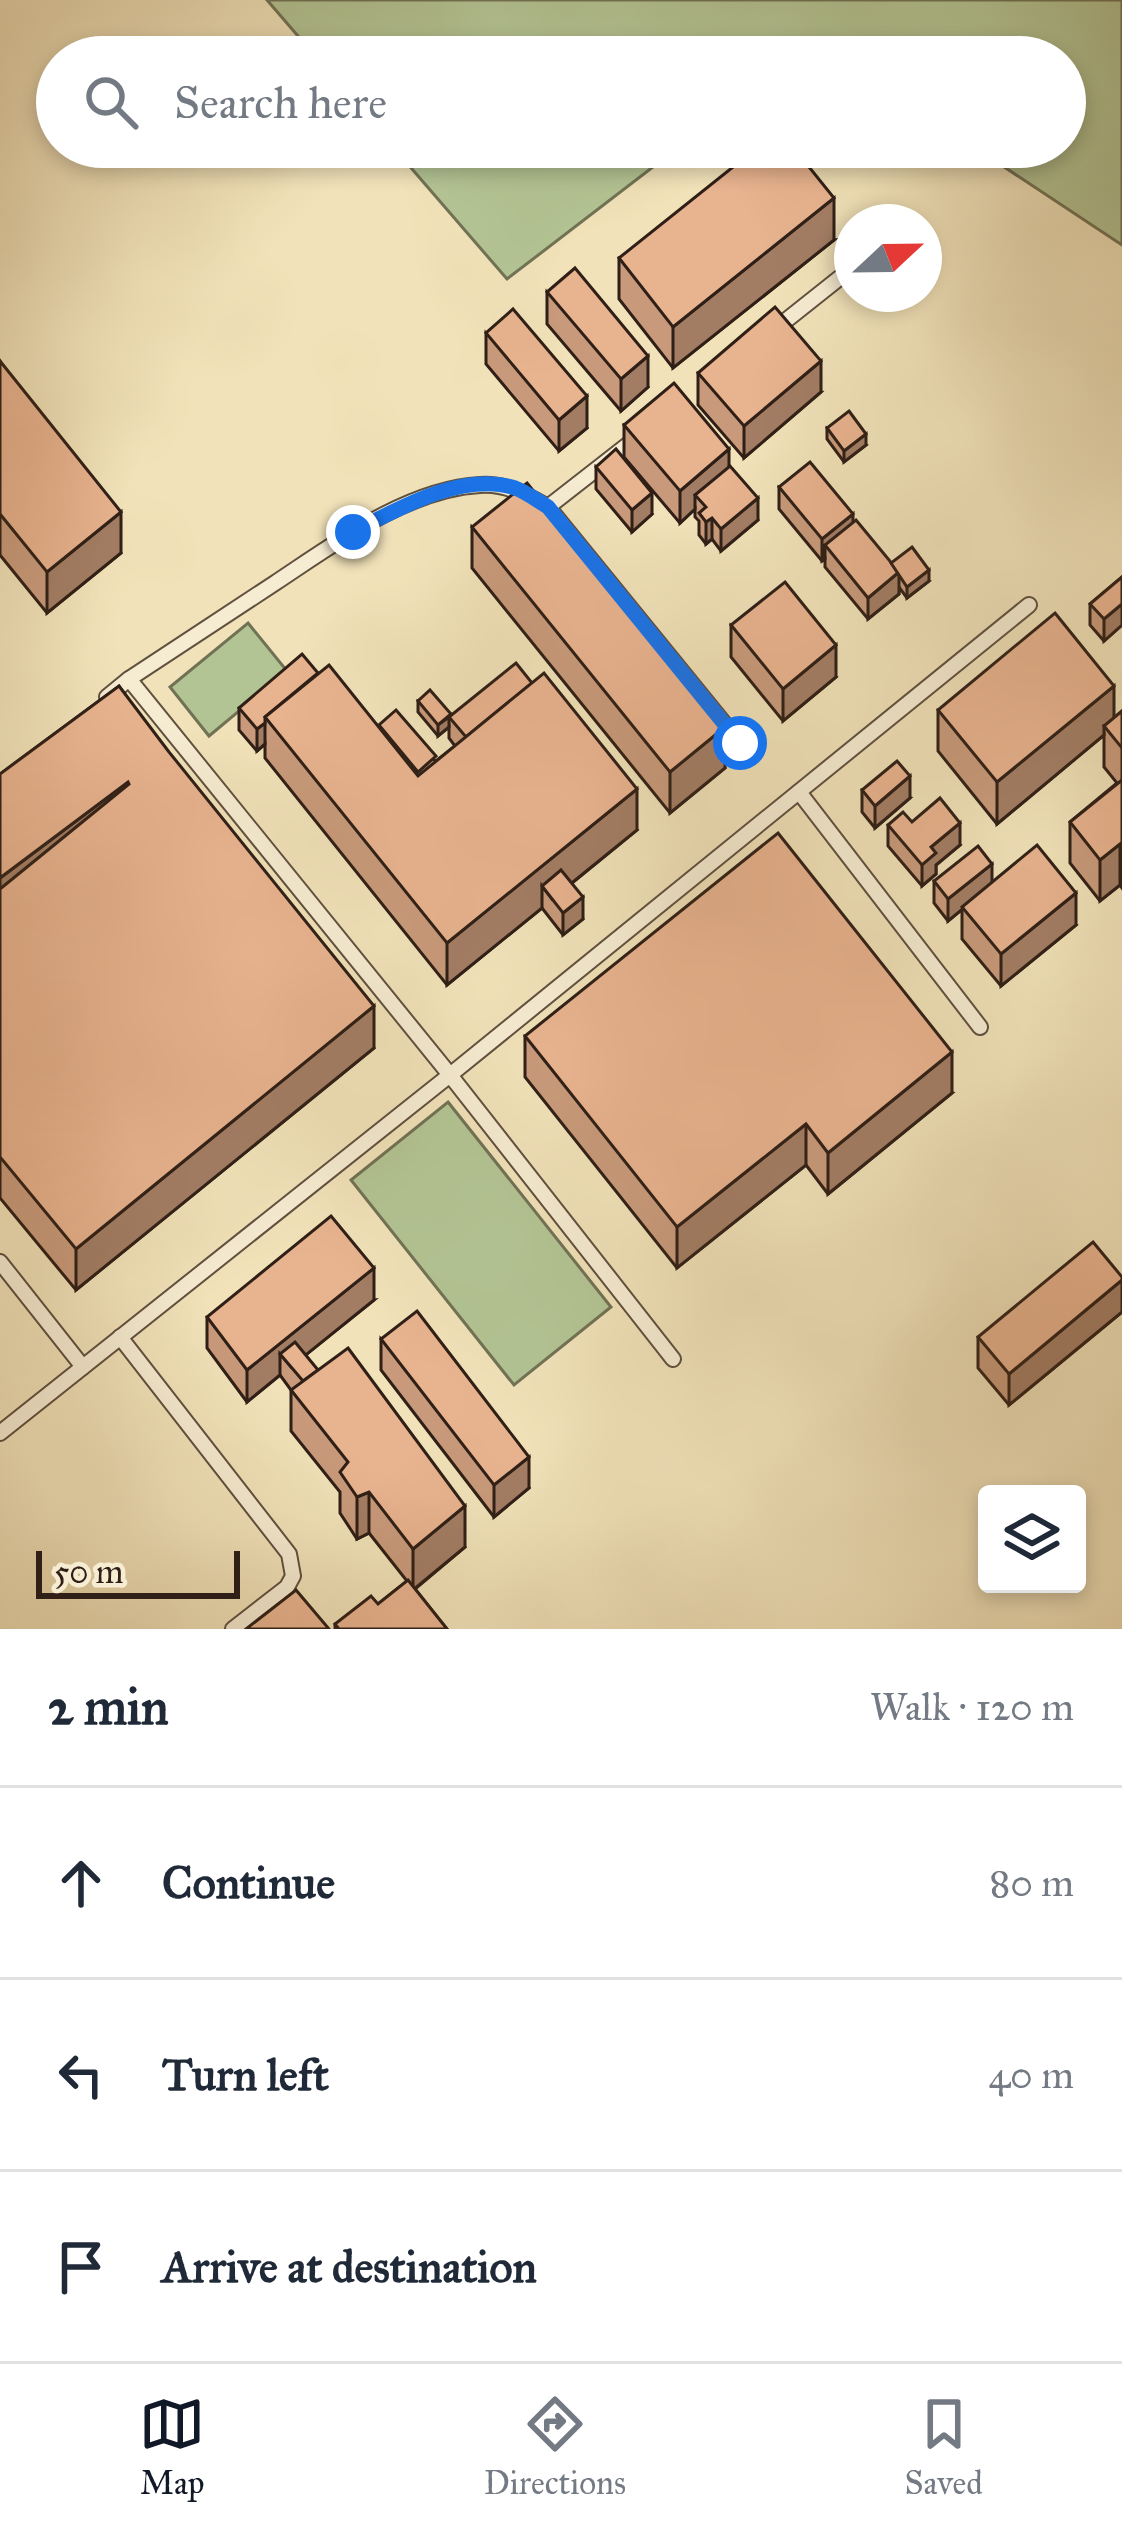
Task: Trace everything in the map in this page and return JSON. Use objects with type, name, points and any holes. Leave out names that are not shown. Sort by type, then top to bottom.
[{"type":"lane","points":[[763,339],[834,282]]},
{"type":"lane","points":[[548,507],[656,423]]},
{"type":"lane","points":[[92,709],[129,679],[353,532],[441,492],[482,484],[515,488],[548,507],[740,743]]},
{"type":"lane","points":[[0,1433],[1029,605]]},
{"type":"lane","points":[[129,679],[673,1359]]},
{"type":"lane","points":[[799,792],[980,1027]]},
{"type":"lane","points":[[0,1262],[82,1367]]},
{"type":"lane","points":[[120,1337],[290,1554],[293,1576],[287,1587],[233,1629]]},
{"type":"green space","points":[[267,0],[1122,0],[1122,245],[1006,168],[1086,168],[1086,36],[298,36]]},
{"type":"green space","points":[[411,168],[652,168],[507,279]]},
{"type":"green space","points":[[248,623],[287,671],[209,736],[170,687]]},
{"type":"green space","points":[[448,1102],[611,1307],[514,1385],[351,1180]]},
{"type":"building","points":[[732,168],[810,168],[834,198],[673,327],[619,258]]},
{"type":"building","points":[[575,268],[648,356],[621,379],[547,292]]},
{"type":"building","points":[[775,307],[821,361],[744,426],[698,373]]},
{"type":"building","points":[[513,309],[587,396],[559,420],[486,333]]},
{"type":"building","points":[[0,361],[121,512],[47,572],[0,514]]},
{"type":"building","points":[[674,383],[729,449],[680,491],[624,425]]},
{"type":"building","points":[[849,411],[866,434],[844,451],[827,428]]},
{"type":"building","points":[[616,449],[652,493],[632,510],[596,467]]},
{"type":"building","points":[[810,462],[853,514],[822,539],[779,487]]},
{"type":"building","points":[[730,466],[758,498],[721,529],[712,518],[706,522],[699,513],[706,507],[695,495]]},
{"type":"building","points":[[527,483],[725,727],[670,772],[472,527]]},
{"type":"building","points":[[856,520],[899,572],[868,598],[825,545]]},
{"type":"building","points":[[912,547],[929,570],[907,587],[891,563]]},
{"type":"building","points":[[1122,577],[1122,604],[1104,619],[1090,604]]},
{"type":"building","points":[[785,582],[836,645],[783,689],[731,625]]},
{"type":"building","points":[[1055,613],[1114,686],[997,782],[938,710]]},
{"type":"building","points":[[302,654],[318,673],[257,729],[239,708]]},
{"type":"building","points":[[516,663],[532,683],[466,737],[449,717]]},
{"type":"building","points":[[329,665],[418,776],[544,673],[637,789],[447,943],[265,717]]},
{"type":"building","points":[[119,686],[374,1006],[76,1249],[0,1157],[0,889],[129,784],[0,878],[0,774]]},
{"type":"building","points":[[430,690],[451,714],[438,725],[418,701]]},
{"type":"building","points":[[396,710],[436,756],[418,772],[379,725]]},
{"type":"building","points":[[1122,711],[1122,748],[1104,726]]},
{"type":"building","points":[[897,761],[910,776],[875,806],[862,790]]},
{"type":"building","points":[[1122,780],[1122,847],[1120,844],[1100,860],[1070,822]]},
{"type":"building","points":[[940,798],[960,823],[931,847],[936,853],[922,865],[888,825],[903,812],[912,822]]},
{"type":"building","points":[[778,833],[952,1052],[828,1153],[806,1124],[677,1227],[525,1036]]},
{"type":"building","points":[[1037,845],[1076,893],[1001,954],[962,907]]},
{"type":"building","points":[[978,846],[992,864],[948,899],[934,881]]},
{"type":"building","points":[[561,870],[583,897],[563,913],[542,886]]},
{"type":"building","points":[[331,1216],[374,1268],[247,1370],[207,1317]]},
{"type":"building","points":[[1093,1242],[1122,1280],[1009,1374],[978,1337]]},
{"type":"building","points":[[417,1311],[529,1457],[494,1485],[381,1339]]},
{"type":"building","points":[[295,1342],[318,1370],[303,1381],[280,1354]]},
{"type":"building","points":[[348,1348],[465,1506],[413,1549],[369,1492],[357,1497],[340,1472],[348,1462],[291,1390]]},
{"type":"building","points":[[408,1580],[447,1629],[339,1629],[335,1624],[371,1596],[378,1604]]},
{"type":"building","points":[[296,1590],[329,1629],[246,1629]]},
{"type":"route","points":[[353,532],[441,492],[482,484],[515,488],[548,507],[740,743]]}]
